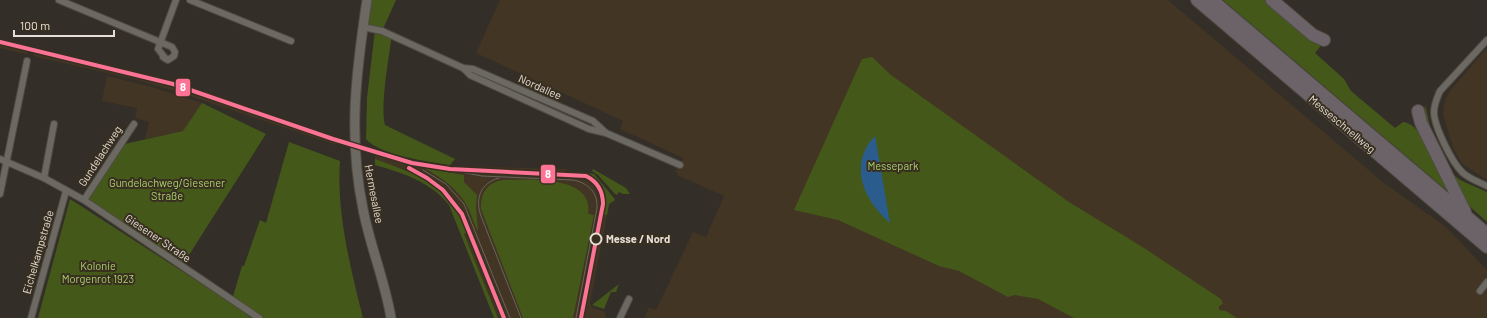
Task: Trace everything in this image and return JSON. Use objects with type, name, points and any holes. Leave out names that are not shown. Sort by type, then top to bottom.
[{"type":"highway","name":"Messeschnellweg","points":[[1197,0],[1487,247]]},
{"type":"highway","name":"Messeschnellweg","points":[[1212,0],[1487,234]]},
{"type":"highway","points":[[1272,0],[1312,35],[1324,40]]},
{"type":"highway","points":[[1418,111],[1421,123],[1467,217]]},
{"type":"main road","name":"Hermesallee","points":[[366,0],[353,121],[356,167],[363,210],[385,287],[391,318]]},
{"type":"street","points":[[60,0],[160,42],[172,47],[175,52],[174,56],[168,60],[158,49],[160,42],[176,0]]},
{"type":"street","points":[[190,0],[292,41]]},
{"type":"street","name":"Nordallee","points":[[363,27],[382,31],[463,68],[473,69],[593,121],[606,132],[680,165]]},
{"type":"street","points":[[1487,40],[1440,91],[1435,100],[1434,113],[1436,125],[1453,160],[1462,172],[1487,186]]},
{"type":"street","points":[[0,194],[8,161],[27,61]]},
{"type":"street","points":[[44,178],[54,124]]},
{"type":"street","name":"Gundelachweg","points":[[84,200],[134,124]]},
{"type":"street","name":"Giesener Straße","points":[[0,159],[8,161],[44,178],[84,200],[259,318]]},
{"type":"street","name":"Eichelkampstraße","points":[[31,318],[66,191]]},
{"type":"street","points":[[1480,291],[1487,282]]},
{"type":"street","points":[[620,318],[629,299]]},
{"type":"shaded area","points":[[500,0],[1168,0],[1384,183],[1446,227],[1487,270],[1487,318],[644,318],[649,307],[656,310],[693,232],[706,237],[724,196],[677,175],[678,173],[675,172],[683,158],[620,129],[623,121],[476,53]]},
{"type":"shaded area","points":[[0,40],[29,46],[26,54],[0,48]]},
{"type":"shaded area","points":[[35,48],[143,73],[213,94],[338,138],[336,145],[178,92],[133,79],[33,56]]},
{"type":"shaded area","points":[[1487,48],[1487,180],[1462,164],[1453,147],[1443,115],[1444,103],[1449,92]]},
{"type":"shaded area","points":[[107,76],[152,87],[202,103],[184,131],[145,139],[149,122],[135,118],[137,108],[102,101]]},
{"type":"shaded area","points":[[375,150],[420,162],[453,166],[567,169],[567,171],[586,173],[596,179],[606,194],[607,201],[604,215],[607,215],[590,304],[592,307],[605,312],[606,318],[498,318],[464,234],[468,232],[450,200],[409,171],[375,159]]},
{"type":"green space","points":[[367,0],[396,0],[382,31],[392,35],[384,94],[385,125],[455,159],[450,165],[405,157],[373,145],[366,139],[367,98],[375,30],[363,27]]},
{"type":"green space","points":[[1223,0],[1269,0],[1323,43],[1315,53],[1344,79],[1351,91],[1395,128],[1403,122],[1410,124],[1417,130],[1430,150],[1447,189],[1445,189]]},
{"type":"green space","name":"Messepark","points":[[872,57],[891,75],[1069,202],[1144,248],[1221,299],[1223,304],[1219,306],[1219,310],[1226,311],[1237,318],[1074,318],[1038,299],[1015,295],[1008,297],[959,271],[939,266],[838,220],[794,210],[862,59]]},
{"type":"green space","name":"Gundelachweg/Giesener Straße","points":[[202,103],[266,134],[182,266],[84,200],[120,145],[183,131]]},
{"type":"green space","points":[[1425,105],[1430,126],[1454,175],[1460,180],[1487,192],[1487,222],[1466,203],[1432,139],[1424,114]]},
{"type":"green space","points":[[289,142],[340,161],[339,180],[342,220],[349,261],[363,318],[259,318],[232,300],[242,266],[244,266],[260,220],[266,223]]},
{"type":"green space","points":[[375,159],[420,177],[442,192],[452,203],[469,232],[464,234],[498,318],[494,318],[449,205],[433,190],[415,179],[375,165]]},
{"type":"green space","points":[[424,168],[464,175],[464,182],[477,195],[476,207],[478,231],[460,195],[443,180]]},
{"type":"green space","points":[[593,169],[626,188],[630,194],[623,194],[619,192],[617,195],[615,194],[598,175],[592,171]]},
{"type":"green space","points":[[586,173],[594,174],[615,200],[609,204],[607,215],[604,215],[606,201],[602,185]]},
{"type":"green space","points":[[528,179],[558,182],[571,186],[581,192],[587,201],[588,214],[594,215],[573,318],[523,318],[481,209],[482,198],[486,189],[493,183],[503,180]]},
{"type":"green space","name":"Kolonie Morgenrot 1923","points":[[70,199],[236,306],[251,318],[38,318]]},
{"type":"green space","points":[[619,284],[616,292],[611,292],[604,309],[592,305]]},
{"type":"water","points":[[875,136],[890,223],[872,204],[862,181],[862,158],[867,147]]},
{"type":"tram line","points":[[422,165],[482,176],[572,180],[587,186],[596,197],[597,208],[576,318]]},
{"type":"tram line","points":[[423,170],[446,184],[464,204],[510,318]]},
{"type":"tram line","points":[[499,178],[493,180],[483,188],[479,198],[479,210],[521,318]]},
{"type":"transit line","name":"8","points":[[0,42],[173,84],[333,139],[412,163],[450,169],[586,176],[594,181],[599,187],[603,204],[581,318]]},
{"type":"transit line","name":"8","points":[[409,168],[427,178],[443,190],[462,214],[504,318]]},
{"type":"place","name":"Messe / Nord","points":[[596,239]]}]
